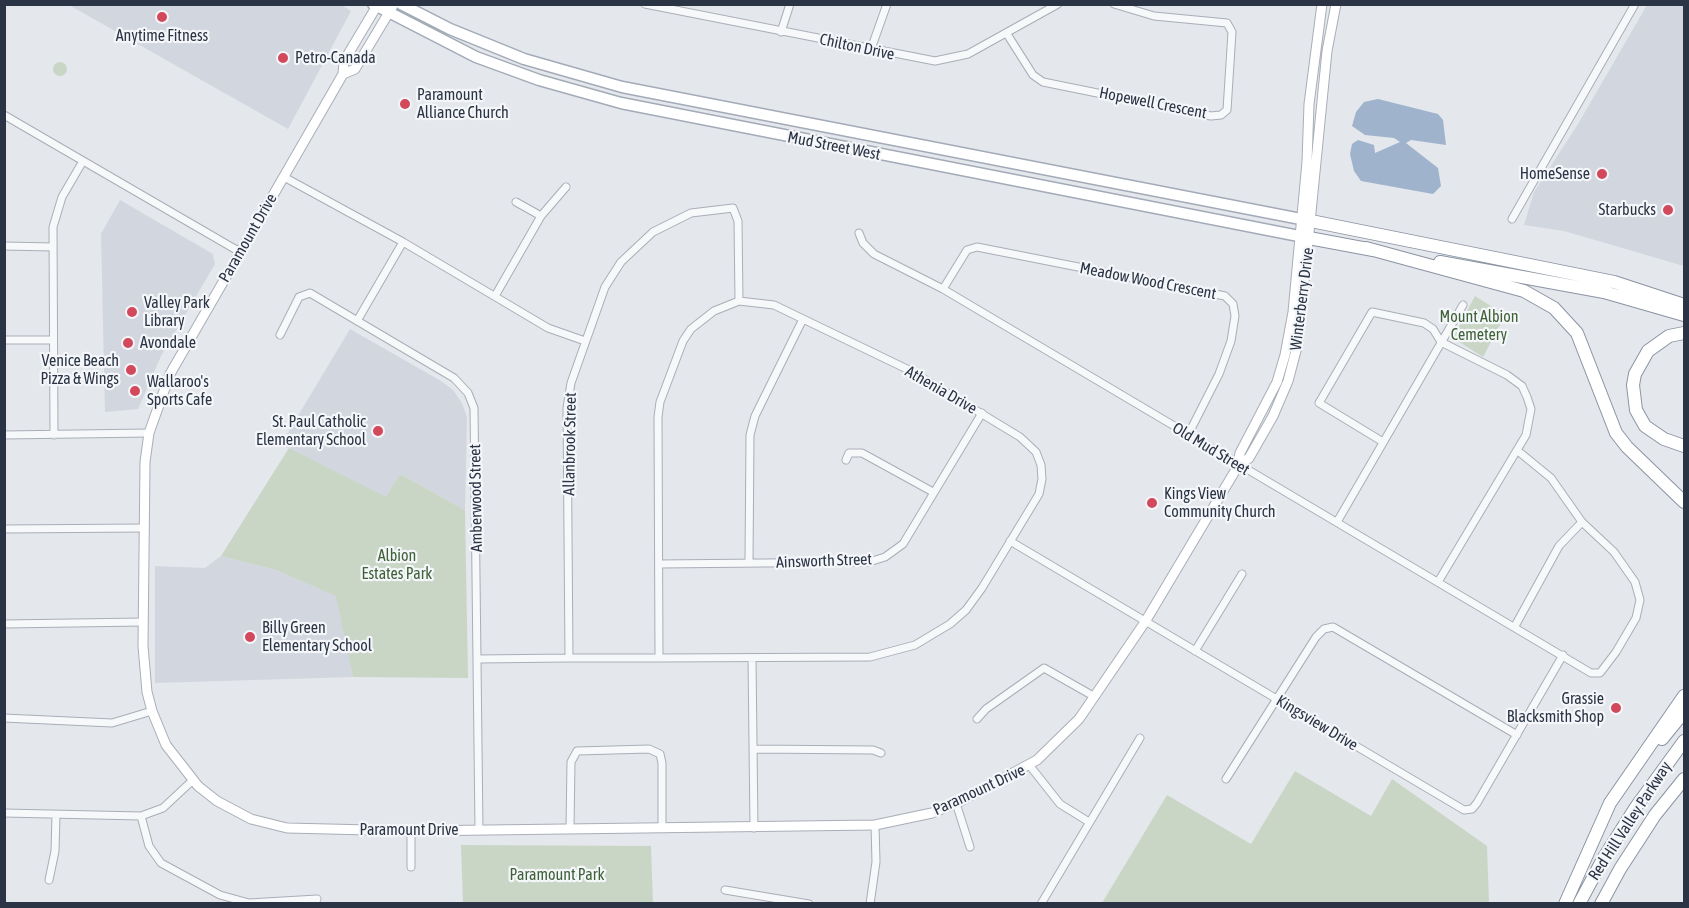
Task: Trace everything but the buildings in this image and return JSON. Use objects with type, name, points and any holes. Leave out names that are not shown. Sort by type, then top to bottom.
[{"type":"highway","points":[[1306,220],[1614,282],[1684,305]]},
{"type":"highway","points":[[1304,237],[1604,292],[1684,315]]},
{"type":"highway","points":[[1366,248],[1524,291],[1554,308],[1577,333],[1616,433],[1627,447],[1684,502]]},
{"type":"highway","points":[[1684,333],[1669,336],[1647,351],[1637,368],[1633,385],[1636,410],[1645,426],[1664,439],[1684,446]]},
{"type":"highway","points":[[1565,903],[1610,802],[1684,696]]},
{"type":"highway","points":[[1626,780],[1684,712]]},
{"type":"highway","name":"Red Hill Valley Parkway","points":[[1579,903],[1602,859],[1684,741]]},
{"type":"highway","name":"Red Hill Valley Parkway","points":[[1601,903],[1655,815],[1684,779]]},
{"type":"main road","name":"Mud Street West","points":[[401,4],[450,29],[524,59],[622,87],[1306,220]]},
{"type":"main road","name":"Mud Street West","points":[[376,5],[391,9],[476,57],[539,80],[621,103],[1304,237]]},
{"type":"street","name":"Chilton Drive","points":[[645,4],[923,61],[949,60],[968,54],[1058,4]]},
{"type":"street","points":[[781,32],[790,4]]},
{"type":"street","points":[[871,49],[887,4]]},
{"type":"street","name":"Hopewell Crescent","points":[[1007,34],[1033,75],[1043,82],[1211,116],[1221,115],[1227,110],[1232,32],[1227,23],[1154,16],[1114,4]]},
{"type":"street","name":"Winterberry Drive","points":[[1306,220],[1310,94],[1322,4]]},
{"type":"street","name":"Winterberry Drive","points":[[1238,466],[1249,458],[1274,416],[1291,372],[1300,335],[1304,237],[1326,62],[1336,4]]},
{"type":"street","points":[[1512,219],[1635,4]]},
{"type":"street","name":"Paramount Drive","points":[[376,5],[345,62],[343,74],[170,374],[149,433],[143,528],[143,622],[145,673],[152,711],[166,745],[193,780],[217,801],[267,824],[287,828],[411,831],[875,825],[932,813],[1030,766],[1079,719],[1145,622],[1238,466]]},
{"type":"street","name":"Paramount Drive","points":[[343,74],[355,69],[391,9]]},
{"type":"street","points":[[4,115],[240,252]]},
{"type":"street","points":[[54,435],[53,247],[55,215],[62,197],[83,161]]},
{"type":"street","points":[[284,177],[403,242],[548,328],[585,341]]},
{"type":"street","points":[[495,296],[542,216],[566,187]]},
{"type":"street","points":[[516,202],[542,216]]},
{"type":"street","name":"Allanbrook Street","points":[[569,658],[567,408],[571,383],[605,287],[621,262],[653,232],[691,213],[733,208],[738,221],[739,301]]},
{"type":"street","name":"Old Mud Street","points":[[859,233],[863,243],[874,254],[943,289],[1238,466],[1515,626],[1591,673],[1600,673],[1628,633],[1636,618],[1640,600],[1635,582],[1627,567],[1582,522]]},
{"type":"street","points":[[357,321],[403,242]]},
{"type":"street","points":[[4,246],[53,247]]},
{"type":"street","name":"Meadow Wood Crescent","points":[[943,289],[967,250],[977,247],[1225,296],[1233,304],[1235,316],[1228,349],[1188,435]]},
{"type":"street","name":"Amberwood Street","points":[[280,335],[299,297],[305,293],[310,294],[454,378],[468,393],[474,408],[479,830]]},
{"type":"street","name":"Athenia Drive","points":[[478,659],[870,657],[915,645],[950,624],[966,610],[1039,494],[1042,479],[1041,465],[1031,445],[911,371],[774,305],[739,301],[714,310],[691,330],[683,341],[660,402],[658,417],[659,658]]},
{"type":"street","points":[[1337,522],[1463,305]]},
{"type":"street","points":[[1383,442],[1318,403],[1372,312],[1424,323],[1433,329],[1442,342],[1507,375],[1522,386],[1531,409],[1530,423],[1518,451],[1438,582]]},
{"type":"street","points":[[750,563],[750,435],[755,416],[803,319]]},
{"type":"street","points":[[4,340],[53,340]]},
{"type":"street","name":"Ainsworth Street","points":[[659,564],[869,562],[885,557],[903,544],[982,413]]},
{"type":"street","points":[[4,435],[149,433]]},
{"type":"street","points":[[1515,626],[1559,546],[1582,522],[1551,478],[1518,451]]},
{"type":"street","points":[[846,460],[849,453],[862,453],[933,492]]},
{"type":"street","points":[[4,529],[143,528]]},
{"type":"street","name":"Kingsview Drive","points":[[1010,541],[1464,810],[1472,808],[1477,803],[1563,655]]},
{"type":"street","points":[[1196,651],[1242,574]]},
{"type":"street","points":[[4,624],[143,622]]},
{"type":"street","points":[[1226,779],[1316,637],[1324,628],[1333,627],[1517,735]]},
{"type":"street","points":[[752,658],[754,828]]},
{"type":"street","points":[[977,719],[1002,696],[1044,668],[1095,697]]},
{"type":"street","points":[[4,718],[112,723],[152,711]]},
{"type":"street","points":[[1041,903],[1140,738]]},
{"type":"street","points":[[570,828],[570,762],[578,752],[649,749],[660,754],[662,764],[662,828]]},
{"type":"street","points":[[754,749],[873,750],[881,753]]},
{"type":"street","points":[[1030,766],[1060,804],[1089,822]]},
{"type":"street","points":[[4,813],[141,816],[163,808],[193,780]]},
{"type":"street","points":[[956,803],[970,847]]},
{"type":"street","points":[[49,880],[55,851],[56,815]]},
{"type":"street","points":[[141,816],[149,846],[161,863],[220,895],[249,903],[317,900]]},
{"type":"street","points":[[870,903],[876,862],[875,825]]},
{"type":"street","points":[[411,831],[411,867]]},
{"type":"street","points":[[725,890],[809,903]]},
{"type":"shaded area","points":[[340,4],[351,11],[288,129],[69,5]]},
{"type":"shaded area","points":[[1647,5],[1684,5],[1684,266],[1564,231],[1524,225],[1534,192],[1578,124]]},
{"type":"shaded area","points":[[120,200],[213,254],[215,264],[161,356],[138,409],[105,412],[101,234]]},
{"type":"shaded area","name":"St. Paul Catholic Elementary School","points":[[350,329],[441,381],[453,390],[462,403],[467,417],[465,510],[400,474],[386,498],[281,444]]},
{"type":"shaded area","name":"Billy Green Elementary School","points":[[221,556],[276,570],[337,596],[353,677],[155,683],[155,566],[205,568]]},
{"type":"green space","points":[[57,62],[63,62],[67,69],[63,76],[57,76],[53,72],[53,66]]},
{"type":"green space","name":"Mount Albion Cemetery","points":[[1475,296],[1505,315],[1483,357],[1453,338]]},
{"type":"green space","name":"Albion Estates Park","points":[[289,448],[386,497],[400,474],[465,510],[468,678],[353,677],[336,596],[276,570],[221,556]]},
{"type":"green space","points":[[1295,771],[1371,816],[1392,779],[1487,846],[1489,903],[1102,903],[1167,795],[1251,844]]},
{"type":"green space","name":"Paramount Park","points":[[461,845],[651,846],[653,903],[463,903]]},
{"type":"water","points":[[1378,99],[1438,114],[1443,120],[1446,145],[1411,140],[1406,143],[1438,168],[1441,186],[1433,194],[1361,181],[1354,171],[1350,154],[1352,144],[1358,140],[1374,145],[1375,153],[1400,142],[1394,138],[1365,135],[1352,126],[1356,112],[1364,102]]},
{"type":"place","name":"Anytime Fitness","points":[[162,17]]},
{"type":"place","name":"Petro-Canada","points":[[283,58]]},
{"type":"place","name":"Paramount Alliance Church","points":[[405,104]]},
{"type":"place","name":"HomeSense","points":[[1602,174]]},
{"type":"place","name":"Starbucks","points":[[1668,210]]},
{"type":"place","name":"Valley Park Library","points":[[132,312]]},
{"type":"place","name":"Avondale","points":[[128,343]]},
{"type":"place","name":"Venice Beach Pizza & Wings","points":[[131,370]]},
{"type":"place","name":"Wallaroo's Sports Cafe","points":[[135,391]]},
{"type":"place","name":"St. Paul Catholic Elementary School","points":[[378,431]]},
{"type":"place","name":"Kings View Community Church","points":[[1152,503]]},
{"type":"place","name":"Billy Green Elementary School","points":[[250,637]]},
{"type":"place","name":"Grassie Blacksmith Shop","points":[[1616,708]]}]
